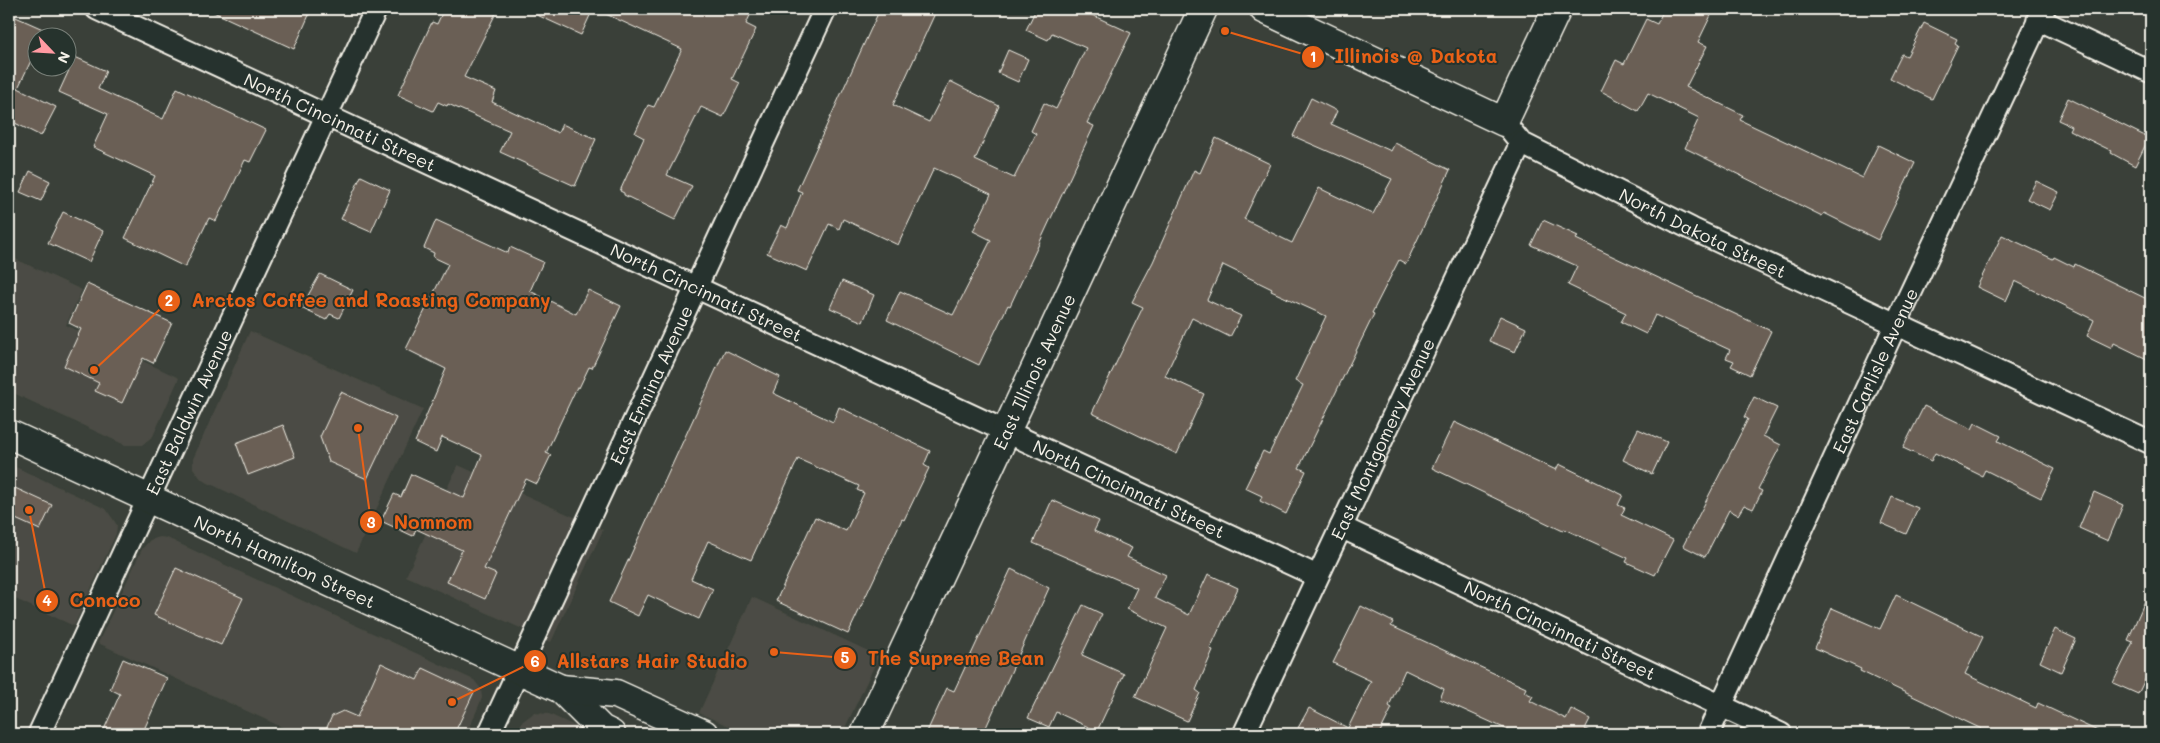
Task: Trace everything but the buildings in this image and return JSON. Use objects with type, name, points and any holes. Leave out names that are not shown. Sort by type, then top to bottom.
[{"type":"street","name":"North Cincinnati Street","points":[[97,9],[1317,576]]},
{"type":"street","name":"East Baldwin Avenue","points":[[39,734],[376,9]]},
{"type":"street","name":"East Ermina Avenue","points":[[489,734],[825,9]]},
{"type":"street","name":"East Illinois Avenue","points":[[865,734],[1202,9]]},
{"type":"street","name":"North Dakota Street","points":[[1264,9],[1504,122],[1521,143],[1692,229],[2151,443]]},
{"type":"street","points":[[1504,122],[1557,9]]},
{"type":"street","points":[[2041,14],[2151,72]]},
{"type":"street","name":"East Carlisle Avenue","points":[[1708,734],[2041,14]]},
{"type":"street","name":"East Montgomery Avenue","points":[[1244,734],[1521,143]]},
{"type":"street","name":"North Hamilton Street","points":[[9,434],[561,688],[616,694],[704,734]]},
{"type":"street","name":"North Cincinnati Street","points":[[1341,527],[1781,734]]},
{"type":"street","name":"North Hamilton Street","points":[[561,688],[601,729],[612,734]]},
{"type":"shaded area","points":[[9,256],[82,290],[66,325],[179,378],[153,436],[142,445],[125,445],[9,391]]},
{"type":"shaded area","points":[[250,331],[423,409],[356,553],[202,480],[193,468],[193,459]]},
{"type":"shaded area","points":[[9,464],[106,509],[117,525],[116,534],[74,626],[9,596]]},
{"type":"shaded area","points":[[458,465],[603,530],[551,642],[406,576]]},
{"type":"shaded area","points":[[160,537],[167,538],[474,680],[481,689],[482,698],[467,734],[297,734],[98,643],[142,549],[150,540]]},
{"type":"shaded area","points":[[752,597],[879,656],[844,730],[845,734],[747,734],[699,713]]},
{"type":"shaded area","points":[[534,713],[549,714],[592,734],[515,734],[523,721]]},
{"type":"place","name":"Illinois @ Dakota","points":[[1225,31]]},
{"type":"place","name":"Arctos Coffee and Roasting Company","points":[[94,370]]},
{"type":"place","name":"Nomnom","points":[[358,428]]},
{"type":"place","name":"Conoco","points":[[29,510]]},
{"type":"place","name":"The Supreme Bean","points":[[774,652]]},
{"type":"place","name":"Allstars Hair Studio","points":[[452,702]]}]
